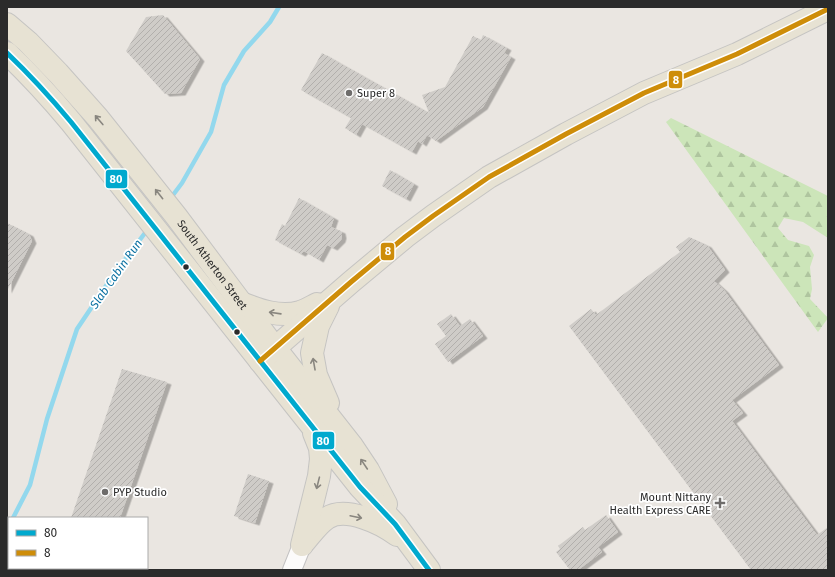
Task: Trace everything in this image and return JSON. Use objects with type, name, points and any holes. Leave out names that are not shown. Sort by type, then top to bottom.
[{"type":"main road","points":[[268,354],[405,237],[432,216],[489,177],[644,93],[738,54],[828,9]]},
{"type":"main road","name":"South Atherton Street","points":[[7,24],[28,42],[98,118],[176,216],[241,303],[298,409],[360,487],[395,524],[429,570]]},
{"type":"main road","name":"South Atherton Street","points":[[7,53],[47,93],[72,122],[162,237],[346,438],[368,470],[395,524]]},
{"type":"main road","points":[[241,303],[271,313],[291,314],[301,312],[338,294]]},
{"type":"main road","points":[[338,294],[330,303],[318,326],[312,353],[316,375],[346,438]]},
{"type":"main road","points":[[298,409],[314,433],[320,448],[321,459],[320,476],[302,545]]},
{"type":"main road","points":[[302,545],[324,520],[335,515],[344,514],[361,517],[374,522],[410,544]]},
{"type":"street","points":[[292,570],[302,545]]},
{"type":"green space","points":[[671,118],[828,196],[828,238],[803,222],[784,218],[778,228],[788,240],[809,246],[814,255],[810,267],[812,289],[810,299],[828,318],[818,332],[666,122]]},
{"type":"building","points":[[163,15],[200,59],[181,93],[165,94],[126,51],[146,17]]},
{"type":"building","name":"Super 8","points":[[483,35],[507,48],[504,53],[511,57],[483,107],[436,141],[427,135],[422,144],[418,141],[412,152],[362,124],[356,135],[345,128],[351,118],[301,90],[322,53],[429,113],[422,95],[445,87],[473,36],[481,40]]},
{"type":"building","points":[[390,170],[414,184],[406,199],[382,186]]},
{"type":"building","points":[[299,198],[334,218],[331,227],[341,231],[341,240],[333,248],[327,245],[319,260],[304,251],[301,254],[275,240],[282,224],[285,226]]},
{"type":"building","points":[[7,223],[29,234],[32,241],[7,291]]},
{"type":"building","points":[[689,237],[707,245],[725,270],[714,281],[724,290],[779,365],[732,400],[743,413],[732,421],[817,535],[828,527],[828,570],[751,570],[569,326],[591,309],[596,315],[680,252],[676,247]]},
{"type":"building","points":[[451,314],[460,326],[470,319],[483,336],[448,362],[435,344],[446,336],[437,324]]},
{"type":"building","points":[[122,369],[167,382],[120,517],[71,517]]},
{"type":"building","points":[[248,474],[269,481],[255,523],[234,516]]},
{"type":"building","points":[[606,515],[618,532],[598,547],[602,552],[578,570],[570,570],[556,552],[560,549],[558,546],[583,527],[585,530]]},
{"type":"waterway","name":"Slab Cabin Run","points":[[170,199],[182,183],[211,132],[224,85],[244,51],[270,22],[279,7]]},
{"type":"waterway","name":"Slab Cabin Run","points":[[14,517],[30,485],[47,419],[77,329],[114,274],[148,229]]},
{"type":"transit line","name":"8","points":[[260,361],[405,237],[489,177],[644,93],[737,54],[828,9]]},
{"type":"transit line","name":"80","points":[[7,53],[71,122],[360,487],[395,524],[429,570]]},
{"type":"place","name":"Super 8","points":[[349,93]]},
{"type":"place","name":"PYP Studio","points":[[105,492]]},
{"type":"place","name":"Mount Nittany Health Express CARE","points":[[720,503]]}]
